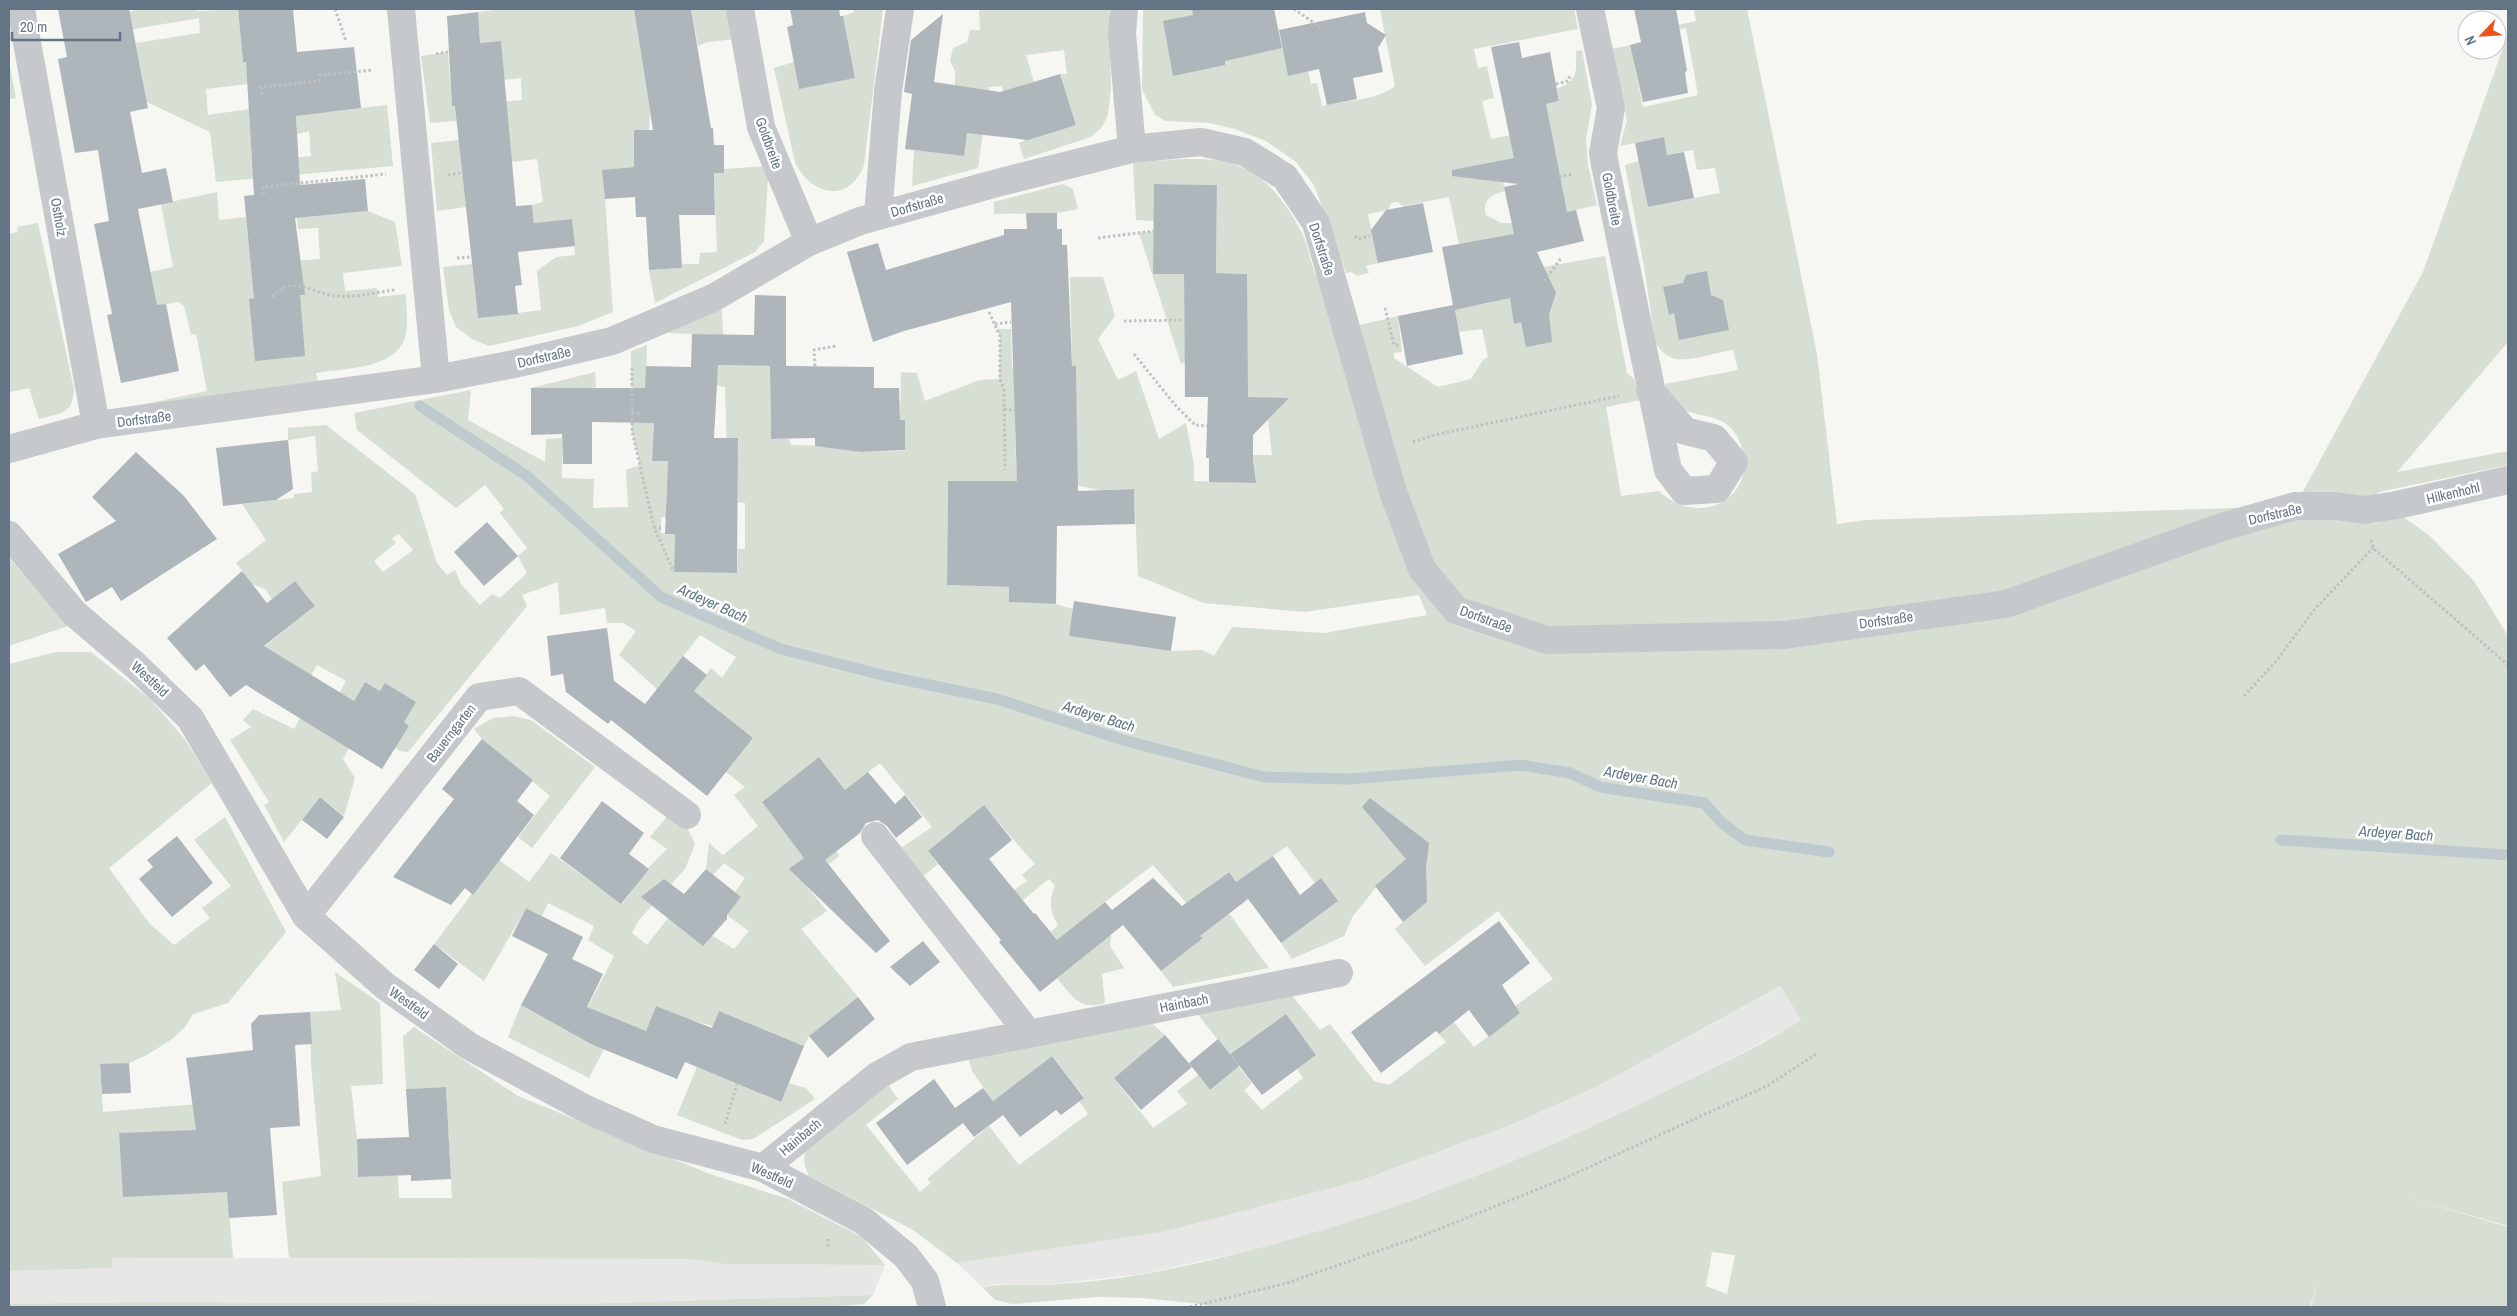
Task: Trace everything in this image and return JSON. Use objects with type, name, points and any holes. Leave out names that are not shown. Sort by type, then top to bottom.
[{"type":"street","name":"Ostholz","points":[[21,9],[96,425]]},
{"type":"street","points":[[401,9],[436,379]]},
{"type":"street","name":"Goldbreite","points":[[740,9],[761,127],[810,242]]},
{"type":"street","points":[[878,216],[888,91],[900,9]]},
{"type":"street","points":[[1124,9],[1122,33],[1132,149]]},
{"type":"street","name":"Goldbreite","points":[[1590,9],[1611,108],[1603,153],[1650,390]]},
{"type":"street","name":"Dorfstraße","points":[[9,449],[96,425],[436,379],[532,360],[612,341],[713,298],[810,242],[860,221],[997,183],[1132,149],[1201,142],[1244,152],[1284,177],[1316,223],[1381,451],[1422,569],[1456,610],[1547,640],[1784,634],[2006,604],[2222,527],[2295,506],[2336,506],[2364,510],[2397,505]]},
{"type":"street","name":"Hilkenhohl","points":[[2397,505],[2508,480]]},
{"type":"street","name":"Westfeld","points":[[9,536],[74,613],[135,665],[190,718],[306,916],[385,986],[469,1046],[586,1109],[644,1135],[763,1168],[864,1221],[906,1256],[925,1281],[932,1307]]},
{"type":"street","name":"Bauerngarten","points":[[306,916],[480,697],[519,691],[687,815]]},
{"type":"street","points":[[875,836],[1029,1034]]},
{"type":"street","name":"Hainbach","points":[[763,1168],[877,1076],[911,1057],[1339,973]]},
{"type":"path","points":[[335,9],[346,41]]},
{"type":"path","points":[[1294,9],[1320,26]]},
{"type":"path","points":[[262,94],[261,87],[319,81],[320,75],[405,66]]},
{"type":"path","points":[[264,194],[263,187],[415,171]]},
{"type":"path","points":[[1098,238],[1154,232]]},
{"type":"path","points":[[1544,281],[1562,257]]},
{"type":"path","points":[[272,297],[280,289],[293,285],[304,286],[336,296],[428,287]]},
{"type":"path","points":[[1385,308],[1394,345],[1400,345]]},
{"type":"path","points":[[989,312],[1000,336],[1000,379],[1004,390],[1005,470]]},
{"type":"path","points":[[1124,321],[1185,320]]},
{"type":"path","points":[[995,324],[1011,322]]},
{"type":"path","points":[[631,332],[632,431],[654,527],[674,572]]},
{"type":"path","points":[[815,366],[814,350],[836,346]]},
{"type":"path","points":[[1134,354],[1176,406],[1195,425],[1207,426]]},
{"type":"path","points":[[1381,451],[1434,435],[1650,390]]},
{"type":"path","points":[[1004,409],[1016,410]]},
{"type":"path","points":[[632,412],[642,414]]},
{"type":"path","points":[[2364,510],[2373,548],[2508,665]]},
{"type":"path","points":[[654,527],[661,528]]},
{"type":"path","points":[[2244,696],[2278,659],[2313,611],[2373,548]]},
{"type":"path","points":[[1190,1307],[1286,1284],[1480,1213],[1562,1179],[1767,1086],[1818,1053]]},
{"type":"path","points":[[715,1155],[738,1084]]},
{"type":"shaded area","points":[[140,9],[198,9],[198,11],[238,9],[243,62],[298,57],[314,76],[206,89],[208,115],[249,109],[252,162],[311,156],[309,131],[297,134],[295,93],[328,112],[387,105],[393,166],[216,182],[210,132],[147,102],[136,43],[200,33],[199,18],[123,31],[120,14]]},
{"type":"shaded area","points":[[502,9],[634,9],[650,112],[649,130],[634,130],[634,167],[603,170],[613,312],[578,326],[489,346],[472,339],[456,327],[449,310],[443,267],[472,264],[478,318],[541,310],[537,271],[556,257],[575,255],[572,219],[534,223],[532,205],[543,202],[537,159],[512,162],[459,140],[457,121],[430,123],[421,56],[448,52],[452,106],[522,100],[521,78],[504,80],[501,41],[480,43],[478,12]]},
{"type":"shaded area","points":[[691,9],[730,9],[736,39],[708,42],[698,46]]},
{"type":"shaded area","points":[[853,9],[883,9],[864,165],[849,186],[840,190],[830,191],[810,182],[795,162],[774,68],[794,62],[855,78],[843,16],[854,12]]},
{"type":"shaded area","points":[[979,9],[1109,9],[1111,88],[1108,115],[1102,127],[1091,137],[1024,159],[1019,143],[1024,141],[1023,138],[1076,125],[1060,74],[1067,74],[1064,50],[1026,55],[1034,82],[1003,91],[1002,86],[989,87],[978,168],[912,186],[914,150],[964,156],[955,88],[955,71],[950,61],[953,48],[967,42],[970,30],[980,30]]},
{"type":"shaded area","points":[[1143,9],[1255,9],[1259,25],[1276,21],[1288,75],[1308,71],[1311,84],[1317,83],[1322,106],[1379,95],[1395,86],[1380,9],[1574,9],[1578,29],[1474,49],[1478,68],[1487,66],[1494,98],[1482,101],[1491,139],[1520,133],[1516,110],[1559,101],[1557,89],[1573,79],[1576,70],[1576,51],[1582,50],[1592,105],[1586,138],[1588,165],[1597,205],[1563,213],[1554,150],[1499,161],[1505,191],[1492,196],[1486,202],[1486,215],[1501,223],[1513,223],[1526,233],[1459,244],[1449,197],[1403,206],[1398,202],[1391,203],[1388,210],[1368,214],[1378,263],[1366,266],[1369,273],[1358,276],[1351,272],[1346,273],[1314,185],[1296,162],[1266,141],[1235,129],[1209,123],[1166,121],[1155,115],[1142,89]]},
{"type":"shaded area","points":[[1694,9],[1747,9],[1817,354],[1837,524],[1865,520],[2295,506],[2423,272],[2499,60],[2507,60],[2508,34],[2508,342],[2397,472],[2508,451],[2508,465],[2379,492],[2364,510],[2376,524],[2383,516],[2402,516],[2430,536],[2474,581],[2508,636],[2508,1226],[2400,1195],[2508,1227],[2508,1307],[2311,1307],[2319,1279],[2310,1307],[1211,1307],[1202,1304],[1142,1298],[1098,1297],[1012,1304],[995,1300],[983,1288],[1006,1285],[1082,1282],[1144,1274],[1275,1244],[1403,1204],[1528,1155],[1589,1128],[1726,1062],[1801,1020],[1781,986],[1596,1087],[1513,1124],[1362,1180],[1163,1232],[957,1263],[913,1230],[809,1176],[807,1172],[804,1159],[806,1147],[886,1082],[898,1099],[866,1125],[920,1192],[931,1183],[927,1179],[989,1126],[1019,1165],[1088,1114],[1079,1101],[1084,1097],[1052,1056],[993,1101],[972,1071],[966,1051],[1147,1019],[1165,1035],[1114,1078],[1153,1128],[1187,1104],[1177,1091],[1198,1075],[1210,1090],[1238,1066],[1252,1083],[1244,1090],[1262,1110],[1303,1078],[1297,1069],[1316,1055],[1286,1014],[1229,1054],[1199,1016],[1198,1010],[1290,993],[1320,1030],[1330,1024],[1374,1081],[1389,1085],[1446,1042],[1439,1034],[1454,1022],[1474,1047],[1520,1013],[1515,1006],[1553,979],[1498,911],[1425,966],[1395,929],[1424,904],[1414,892],[1382,880],[1353,916],[1344,936],[1292,959],[1281,943],[1320,879],[1315,883],[1287,846],[1236,882],[1228,872],[1209,886],[1269,968],[1173,987],[1161,971],[1202,938],[1184,916],[1191,908],[1153,865],[1092,912],[1111,936],[1110,946],[1124,968],[1102,974],[1105,1003],[1089,1005],[1082,1003],[1072,996],[1057,978],[1076,963],[1051,932],[1058,925],[1051,906],[1051,896],[1055,886],[1049,879],[1019,903],[1011,892],[1027,881],[1022,875],[1035,864],[984,806],[928,851],[938,864],[920,879],[895,852],[932,827],[880,763],[845,790],[819,757],[762,802],[787,835],[811,817],[837,851],[839,856],[805,884],[827,911],[801,929],[858,997],[809,1036],[804,1046],[719,1011],[713,1026],[694,1021],[656,1006],[646,1031],[604,1049],[589,1078],[508,1037],[521,1005],[574,1034],[614,956],[588,940],[594,926],[548,903],[542,916],[526,908],[484,981],[434,944],[498,859],[529,882],[551,853],[622,904],[648,868],[667,849],[650,837],[670,813],[686,825],[695,844],[685,869],[638,921],[632,933],[647,945],[668,918],[711,935],[734,949],[749,931],[727,915],[741,897],[735,892],[745,878],[724,863],[713,875],[706,869],[709,843],[723,855],[758,826],[734,795],[745,787],[726,772],[753,738],[694,691],[711,668],[722,678],[736,657],[700,635],[657,689],[619,655],[636,631],[623,623],[607,623],[605,608],[560,615],[558,582],[522,595],[527,606],[408,752],[400,751],[390,745],[401,738],[409,726],[380,691],[365,682],[349,709],[335,701],[346,681],[317,665],[311,675],[249,659],[315,606],[295,581],[272,599],[265,589],[237,579],[244,573],[236,563],[266,540],[242,504],[294,498],[294,494],[312,492],[311,473],[318,471],[315,436],[288,440],[288,428],[326,425],[415,494],[437,563],[447,575],[455,570],[461,584],[480,605],[492,594],[500,598],[527,573],[518,556],[527,548],[500,513],[504,509],[485,485],[456,508],[357,430],[354,413],[471,390],[468,420],[545,462],[546,439],[562,438],[562,478],[594,479],[593,508],[628,507],[626,470],[640,465],[632,431],[631,351],[647,345],[645,405],[654,423],[652,461],[671,461],[671,478],[667,478],[666,517],[661,517],[661,533],[675,534],[674,572],[737,573],[738,549],[745,549],[745,503],[736,502],[727,461],[725,387],[708,384],[709,365],[807,366],[770,381],[771,439],[789,439],[791,445],[840,446],[859,452],[905,451],[905,420],[900,420],[901,372],[917,373],[925,401],[980,380],[999,379],[1000,336],[997,329],[1011,329],[1012,367],[1014,367],[1016,466],[1077,465],[1076,367],[1072,366],[1070,277],[1103,277],[1115,316],[1098,339],[1118,380],[1136,371],[1159,439],[1186,423],[1194,465],[1194,481],[1256,483],[1253,455],[1272,455],[1268,420],[1278,409],[1265,397],[1220,397],[1247,274],[1216,273],[1217,185],[1155,184],[1154,221],[1136,220],[1133,163],[1188,159],[1211,160],[1232,164],[1251,172],[1269,186],[1286,206],[1305,239],[1317,276],[1337,305],[1356,326],[1398,316],[1402,352],[1394,353],[1394,358],[1438,387],[1471,379],[1483,360],[1488,357],[1482,329],[1459,332],[1455,310],[1493,302],[1492,293],[1504,274],[1605,256],[1627,373],[1634,379],[1640,400],[1606,407],[1621,496],[1659,491],[1676,503],[1694,508],[1711,507],[1726,500],[1737,489],[1743,474],[1744,456],[1737,436],[1729,426],[1720,420],[1687,411],[1678,406],[1670,398],[1665,384],[1738,370],[1733,350],[1690,359],[1679,359],[1670,357],[1662,351],[1655,341],[1644,266],[1625,165],[1639,161],[1648,207],[1720,193],[1715,168],[1697,170],[1693,150],[1667,155],[1663,137],[1620,146],[1627,120],[1612,49],[1630,45],[1643,107],[1698,95],[1686,28],[1680,29],[1678,25],[1696,21]],"holes":[[[948,481],[1056,481],[1099,490],[1134,489],[1138,576],[1204,603],[1305,612],[1419,595],[1427,615],[1324,633],[1232,627],[1214,656],[1202,650],[1171,651],[1069,636],[1073,609],[1056,604],[1009,602],[1009,587],[947,585]],[[399,534],[413,550],[383,572],[374,561],[396,543],[392,538]],[[1712,1252],[1735,1255],[1727,1294],[1706,1286]]]},
{"type":"shaded area","points":[[9,62],[16,98],[9,99]]},
{"type":"shaded area","points":[[459,140],[466,207],[437,211],[431,143]]},
{"type":"shaded area","points":[[766,166],[768,179],[764,241],[755,252],[655,303],[649,270],[682,268],[682,264],[699,264],[700,253],[717,252],[714,173],[724,173],[724,169]]},
{"type":"shaded area","points":[[334,182],[338,214],[368,211],[395,222],[402,266],[343,273],[345,291],[377,288],[378,297],[406,294],[407,327],[405,337],[399,348],[391,356],[367,366],[316,373],[318,382],[121,409],[207,391],[196,334],[191,335],[184,306],[179,302],[133,310],[125,277],[173,267],[161,204],[217,192],[219,220],[246,217],[251,265],[320,259],[318,228],[298,229],[294,187]]},
{"type":"shaded area","points":[[1063,184],[1073,189],[1078,209],[1057,213],[994,214],[994,202]]},
{"type":"shaded area","points":[[38,223],[74,389],[71,404],[64,412],[39,419],[29,388],[9,392],[9,234],[18,232],[17,227]]},
{"type":"shaded area","points":[[1154,231],[1153,274],[1184,274],[1185,362],[1181,364],[1139,233]]},
{"type":"shaded area","points":[[722,306],[723,335],[668,333]]},
{"type":"shaded area","points":[[595,372],[596,387],[592,388],[531,388]]},
{"type":"shaded area","points":[[9,558],[68,626],[9,646]]},
{"type":"shaded area","points":[[56,652],[91,652],[150,699],[184,738],[212,783],[109,868],[149,923],[174,945],[210,918],[202,908],[231,886],[194,840],[225,817],[286,932],[228,1003],[193,1014],[185,1027],[172,1039],[147,1055],[129,1063],[100,1065],[103,1112],[220,1102],[233,1258],[112,1258],[112,1268],[9,1271],[9,664]]},
{"type":"shaded area","points":[[253,709],[294,729],[300,718],[349,748],[343,759],[355,778],[344,816],[320,797],[284,842],[264,805],[269,802],[230,740],[251,727],[243,720]]},
{"type":"shaded area","points":[[514,716],[531,720],[595,767],[532,848],[518,837],[550,796],[482,739],[474,729],[493,718]]},
{"type":"shaded area","points":[[1823,964],[1801,1021],[1716,1067],[1562,1142],[1464,1182],[1368,1217],[1276,1245],[1142,1274],[1045,1285],[996,1284],[983,1288],[957,1263],[1163,1232],[1362,1180],[1513,1124],[1596,1087]]},
{"type":"shaded area","points":[[335,972],[380,1003],[383,1084],[351,1086],[357,1139],[358,1177],[398,1175],[399,1198],[452,1198],[446,1087],[406,1089],[403,1036],[414,1027],[518,1096],[710,1174],[788,1199],[862,1237],[885,1265],[725,1264],[688,1259],[289,1258],[282,1182],[321,1176],[311,1064],[310,1012],[341,1010]]},
{"type":"shaded area","points":[[697,1067],[780,1102],[789,1083],[806,1088],[815,1099],[753,1139],[742,1140],[677,1115]]},
{"type":"shaded area","points":[[112,1258],[688,1259],[725,1264],[885,1265],[873,1295],[581,1304],[143,1302],[9,1304],[9,1271],[112,1268]]},
{"type":"shaded area","points":[[873,1295],[864,1304],[832,1307],[9,1307],[9,1304],[143,1302],[581,1304]]},
{"type":"building","points":[[58,9],[129,9],[148,108],[130,112],[142,173],[166,168],[173,202],[138,209],[157,305],[166,304],[179,371],[121,383],[107,315],[112,314],[94,224],[109,221],[98,150],[75,153],[58,59],[67,57]]},
{"type":"building","points":[[238,9],[293,9],[297,52],[354,47],[361,108],[296,116],[300,185],[365,179],[368,211],[295,218],[305,295],[300,295],[305,356],[255,361],[249,299],[254,298],[244,196],[254,195],[246,62],[243,62]]},
{"type":"building","points":[[634,9],[691,9],[711,128],[713,128],[714,145],[724,145],[724,173],[714,173],[715,215],[679,215],[682,268],[649,270],[646,217],[636,217],[635,197],[605,199],[602,170],[634,167],[634,130],[653,130]]},
{"type":"building","points":[[790,9],[839,9],[840,16],[843,16],[855,78],[799,89],[787,27],[793,25]]},
{"type":"building","points":[[1192,9],[1274,9],[1282,48],[1225,61],[1225,65],[1173,76],[1163,21],[1193,15]]},
{"type":"building","points":[[1634,9],[1676,9],[1687,70],[1685,73],[1688,93],[1643,102],[1630,45],[1641,42]]},
{"type":"building","points":[[478,12],[480,43],[501,41],[516,206],[532,205],[534,223],[572,219],[575,246],[518,252],[522,285],[515,286],[518,314],[478,318],[455,106],[452,106],[447,16]]},
{"type":"building","points":[[1365,12],[1367,23],[1386,35],[1378,48],[1383,72],[1353,78],[1357,99],[1327,105],[1319,69],[1288,76],[1279,30]]},
{"type":"building","points":[[943,14],[934,82],[1000,92],[1060,74],[1076,125],[1028,140],[967,133],[964,156],[905,149],[912,94],[904,92],[911,40]]},
{"type":"building","points":[[1519,42],[1522,58],[1550,52],[1559,101],[1546,104],[1567,212],[1576,210],[1584,241],[1537,252],[1556,293],[1549,314],[1552,342],[1526,347],[1521,322],[1514,324],[1510,298],[1455,310],[1463,354],[1407,366],[1398,316],[1453,305],[1442,247],[1514,234],[1504,187],[1518,184],[1452,176],[1452,170],[1514,158],[1491,47]]},
{"type":"building","points":[[1664,137],[1667,155],[1684,152],[1694,198],[1648,207],[1635,143]]},
{"type":"building","points":[[1154,184],[1217,185],[1216,273],[1247,274],[1248,397],[1289,398],[1253,435],[1256,483],[1209,482],[1209,458],[1206,458],[1208,397],[1185,397],[1184,274],[1153,274]]},
{"type":"building","points":[[1423,203],[1433,252],[1378,263],[1371,230],[1386,210]]},
{"type":"building","points":[[1026,213],[1057,213],[1057,229],[1062,229],[1062,245],[1067,245],[1072,366],[1076,366],[1078,491],[1134,489],[1135,524],[1057,526],[1056,604],[1009,602],[1009,587],[947,585],[948,481],[1017,481],[1011,302],[904,331],[873,342],[847,252],[878,243],[886,270],[1004,235],[1004,229],[1027,229]]},
{"type":"building","points":[[1707,271],[1711,295],[1723,300],[1729,330],[1679,340],[1674,313],[1669,315],[1663,287],[1683,283],[1686,275]]},
{"type":"building","points":[[755,295],[786,296],[786,366],[874,367],[874,388],[899,388],[900,420],[905,420],[905,450],[861,452],[815,446],[815,438],[771,439],[770,366],[784,366],[718,365],[714,438],[738,438],[737,573],[674,572],[675,534],[665,534],[668,461],[652,461],[654,423],[592,422],[592,464],[563,464],[562,434],[531,435],[531,388],[645,388],[646,366],[691,367],[692,334],[754,335]]},
{"type":"building","points":[[288,440],[293,489],[276,500],[223,506],[216,448]]},
{"type":"building","points":[[136,452],[184,496],[217,539],[121,601],[112,587],[86,602],[58,554],[116,521],[92,497]]},
{"type":"building","points":[[487,522],[518,556],[484,586],[454,552]]},
{"type":"building","points":[[242,571],[267,603],[295,581],[315,606],[264,646],[354,701],[365,682],[380,691],[385,683],[416,702],[404,722],[409,726],[382,769],[246,685],[230,697],[204,664],[196,671],[167,638]]},
{"type":"building","points":[[1074,601],[1176,617],[1171,651],[1069,636]]},
{"type":"building","points":[[607,628],[614,681],[645,704],[683,656],[707,675],[694,691],[753,738],[707,796],[611,720],[608,724],[566,692],[563,674],[551,676],[547,636]]},
{"type":"building","points":[[482,739],[533,780],[517,801],[534,815],[473,895],[465,888],[451,905],[393,877],[454,799],[442,789]]},
{"type":"building","points":[[819,757],[845,790],[868,772],[895,804],[905,795],[922,817],[896,838],[887,826],[878,820],[866,823],[860,833],[825,860],[890,941],[876,953],[789,869],[804,858],[762,802]]},
{"type":"building","points":[[320,797],[344,817],[327,839],[302,820]]},
{"type":"building","points":[[1370,798],[1429,843],[1426,867],[1427,902],[1403,922],[1375,886],[1406,859],[1362,807]]},
{"type":"building","points":[[602,801],[644,833],[629,854],[649,869],[621,904],[560,858]]},
{"type":"building","points":[[984,805],[1012,840],[989,859],[1057,940],[1105,902],[1112,910],[1153,878],[1182,906],[1229,872],[1236,882],[1273,856],[1300,895],[1321,878],[1338,901],[1281,943],[1237,884],[1248,899],[1200,936],[1203,938],[1161,971],[1123,925],[1040,992],[999,942],[1001,940],[928,851]]},
{"type":"building","points":[[177,836],[213,883],[172,917],[139,879],[153,867],[147,860]]},
{"type":"building","points":[[706,869],[741,897],[727,915],[727,919],[703,946],[641,897],[664,879],[684,894]]},
{"type":"building","points":[[526,908],[583,937],[572,959],[603,974],[587,1007],[646,1031],[656,1006],[712,1028],[719,1011],[804,1046],[781,1102],[685,1062],[677,1079],[593,1045],[521,1005],[548,954],[512,936]]},
{"type":"building","points":[[1499,921],[1530,963],[1502,985],[1520,1013],[1489,1037],[1469,1010],[1439,1034],[1436,1031],[1381,1073],[1351,1032]]},
{"type":"building","points":[[923,941],[940,962],[910,986],[890,967]]},
{"type":"building","points":[[434,944],[458,964],[439,989],[414,970]]},
{"type":"building","points":[[858,997],[875,1019],[828,1058],[809,1036]]},
{"type":"building","points":[[310,1012],[312,1044],[295,1045],[300,1126],[270,1128],[277,1215],[229,1218],[227,1192],[123,1197],[119,1133],[196,1130],[186,1058],[253,1050],[251,1024],[259,1015]]},
{"type":"building","points":[[1286,1014],[1316,1055],[1262,1095],[1230,1054]]},
{"type":"building","points":[[1165,1035],[1192,1067],[1141,1110],[1114,1078]]},
{"type":"building","points":[[1218,1039],[1239,1066],[1210,1090],[1189,1063]]},
{"type":"building","points":[[1052,1056],[1084,1098],[1061,1115],[1056,1110],[1020,1137],[1003,1115],[974,1137],[963,1123],[907,1165],[876,1123],[934,1079],[955,1108],[983,1088],[993,1101]]},
{"type":"building","points":[[129,1063],[131,1093],[102,1094],[100,1064]]},
{"type":"building","points":[[446,1087],[451,1179],[411,1181],[411,1175],[358,1177],[357,1139],[409,1137],[406,1089]]},
{"type":"waterway","name":"Ardeyer Bach","points":[[420,406],[527,476],[661,597],[781,649],[886,676],[997,699],[1123,740],[1264,777],[1350,779],[1521,765],[1570,773],[1600,787],[1704,803],[1722,823],[1745,840],[1829,852]]},
{"type":"waterway","name":"Ardeyer Bach","points":[[2281,840],[2508,855]]}]
